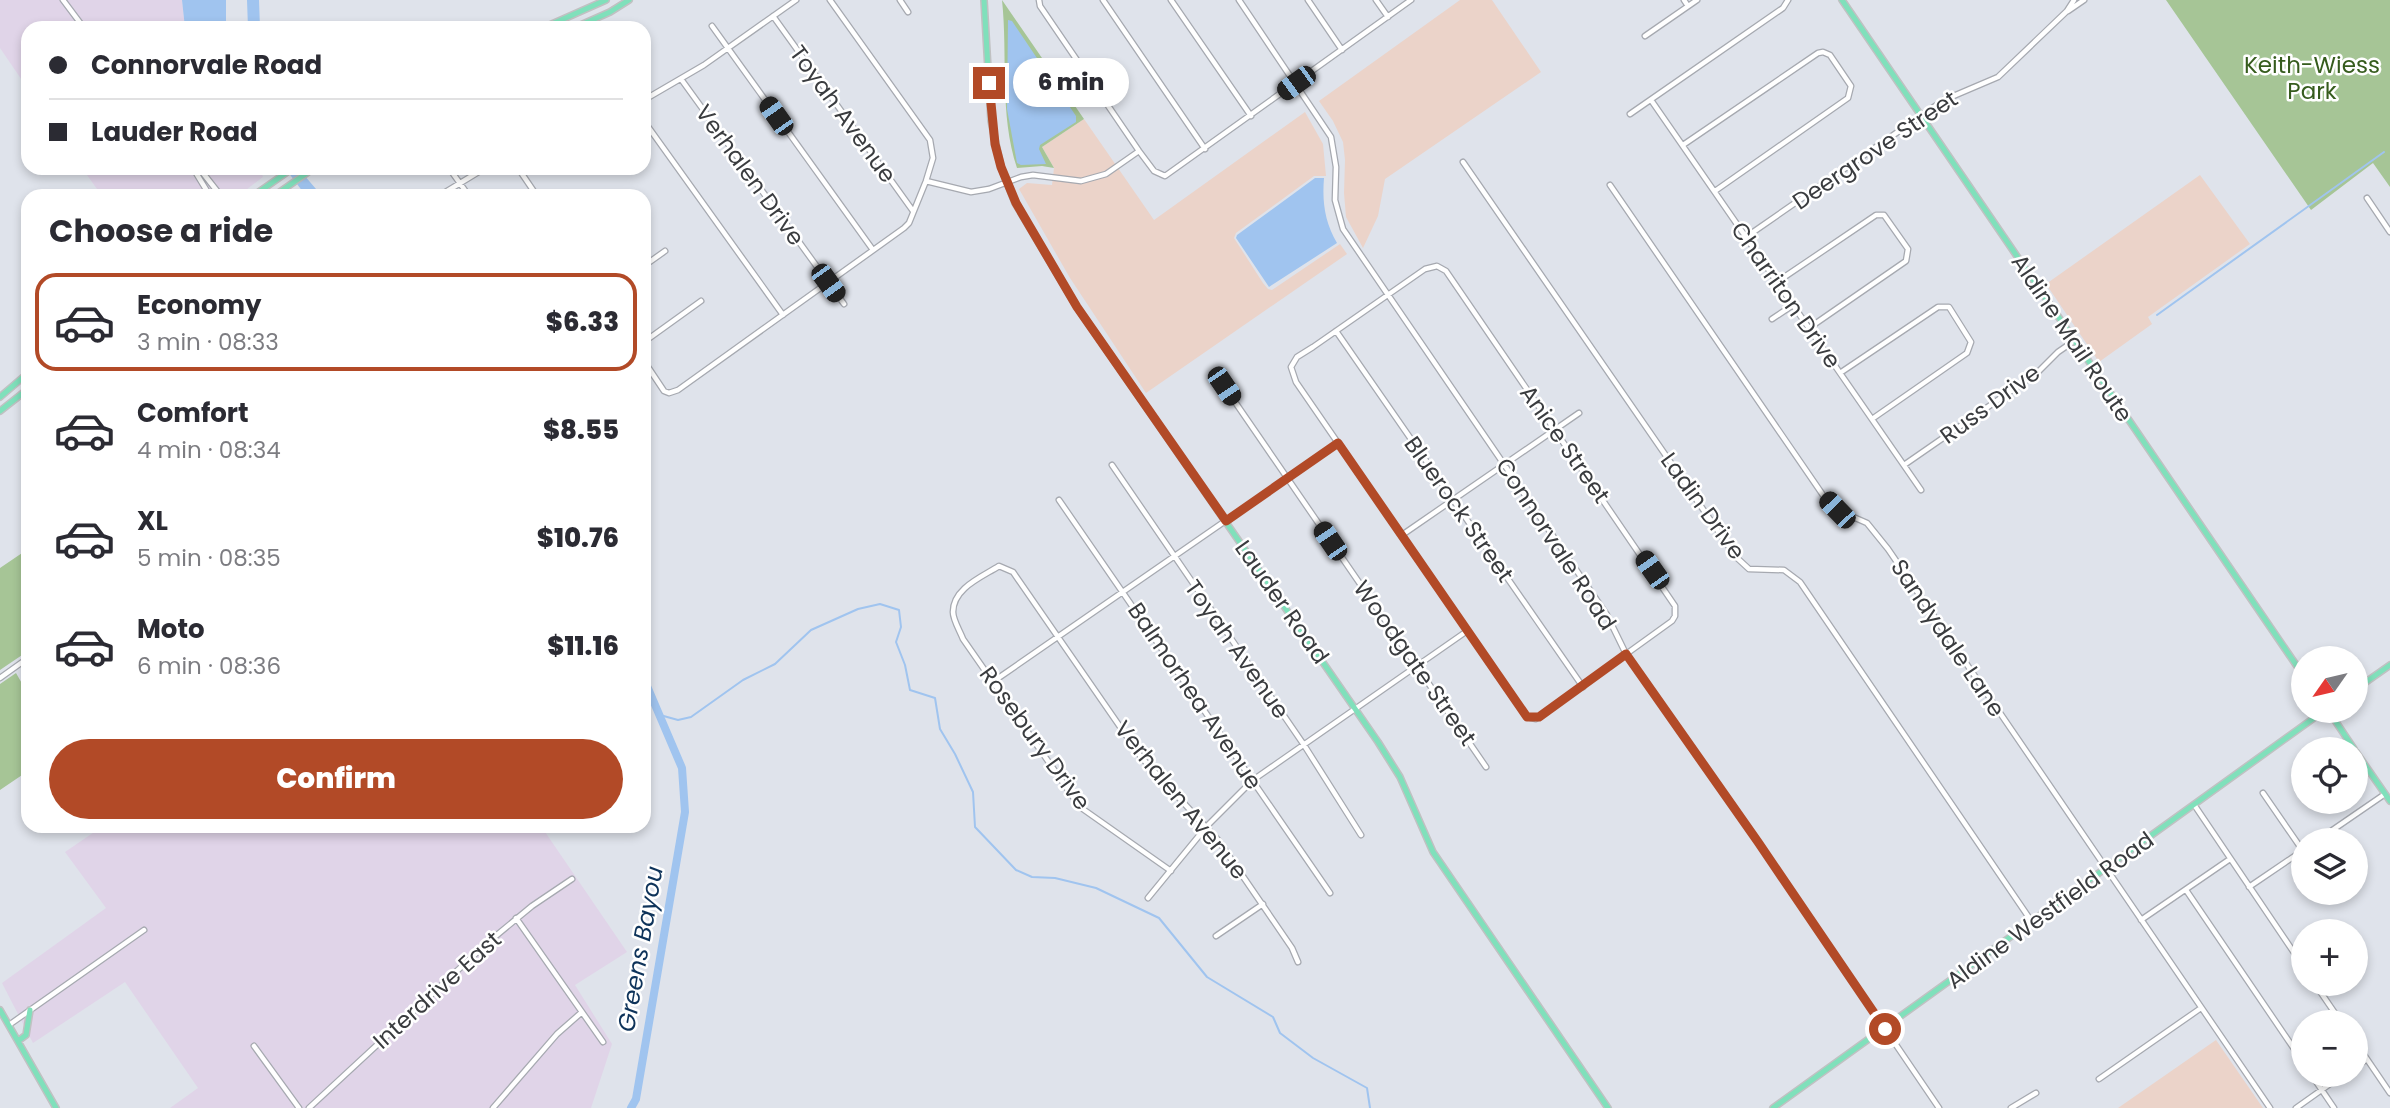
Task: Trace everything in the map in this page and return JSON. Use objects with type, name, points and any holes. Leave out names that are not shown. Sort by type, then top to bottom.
[{"type":"main road","points":[[559,21],[606,0]]},
{"type":"main road","points":[[590,21],[629,0]]},
{"type":"main road","name":"Lauder Road","points":[[984,0],[991,121],[995,144],[1006,182],[1025,220],[1077,307],[1356,709],[1400,777],[1433,852],[1608,1108]]},
{"type":"main road","name":"Aldine Mail Route","points":[[1842,0],[2291,658]]},
{"type":"main road","points":[[263,189],[283,175]]},
{"type":"main road","points":[[283,189],[304,175]]},
{"type":"main road","points":[[0,397],[21,379]]},
{"type":"main road","points":[[0,411],[21,394]]},
{"type":"main road","points":[[2368,681],[2390,665]]},
{"type":"main road","name":"Aldine Westfield Road","points":[[1773,1108],[2309,723]]},
{"type":"main road","points":[[2368,769],[2390,801]]},
{"type":"main road","points":[[0,1010],[56,1108]]},
{"type":"main road","points":[[18,1041],[26,1035],[30,1010]]},
{"type":"street","points":[[63,0],[79,21]]},
{"type":"street","points":[[651,96],[728,48],[796,0]]},
{"type":"street","points":[[651,372],[661,387],[669,393],[678,390],[904,228],[913,212],[926,181],[933,151],[930,140],[830,0]]},
{"type":"street","points":[[901,0],[908,12]]},
{"type":"street","points":[[1039,0],[1139,151],[1154,171],[1169,175],[1411,0]]},
{"type":"street","points":[[1103,0],[1205,149]]},
{"type":"street","points":[[1171,0],[1251,116]]},
{"type":"street","name":"Connorvale Road","points":[[1239,0],[1331,137],[1336,159],[1335,200],[1343,229],[1607,615],[1626,654],[1939,1108]]},
{"type":"street","points":[[1308,0],[1342,50]]},
{"type":"street","points":[[1376,0],[1388,17]]},
{"type":"street","points":[[1684,0],[1688,6]]},
{"type":"street","points":[[1645,36],[1697,0]]},
{"type":"street","points":[[1630,114],[1783,8],[1788,0]]},
{"type":"street","name":"Deergrove Street","points":[[2067,11],[2074,0]]},
{"type":"street","name":"Deergrove Street","points":[[1746,237],[1944,100],[1998,78],[2067,11],[2084,0]]},
{"type":"street","name":"Toyah Avenue","points":[[772,16],[913,212]]},
{"type":"street","points":[[712,26],[873,250]]},
{"type":"street","points":[[1683,145],[1818,53],[1828,53],[1851,86],[1852,91],[1848,98],[1714,191]]},
{"type":"street","name":"Verhalen Drive","points":[[681,79],[844,304]]},
{"type":"street","name":"Charriton Drive","points":[[1651,100],[1921,490]]},
{"type":"street","points":[[651,131],[783,314]]},
{"type":"street","points":[[926,181],[971,192],[1033,175],[1067,181],[1090,180],[1106,174],[1139,151]]},
{"type":"street","name":"Ladin Drive","points":[[1463,162],[1736,557],[1749,569],[1784,570],[1800,582],[2032,923]]},
{"type":"street","points":[[204,175],[216,189]]},
{"type":"street","points":[[454,175],[464,189]]},
{"type":"street","points":[[450,189],[473,175]]},
{"type":"street","name":"Sandydale Lane","points":[[1610,186],[1825,498],[1837,510],[1867,523],[1888,550],[2270,1108]]},
{"type":"street","points":[[2367,198],[2390,232]]},
{"type":"street","points":[[1777,282],[1876,215],[1884,215],[1896,230],[1909,249],[1906,261],[1809,328]]},
{"type":"street","points":[[651,261],[665,251]]},
{"type":"street","name":"Anice Street","points":[[1387,296],[1425,269],[1439,267],[1446,271],[1675,606],[1675,616],[1667,625],[1626,654]]},
{"type":"street","points":[[1387,296],[1297,357],[1292,368],[1296,382],[1524,713],[1532,719],[1539,717],[1626,654]]},
{"type":"street","points":[[651,337],[701,301]]},
{"type":"street","points":[[1772,319],[1793,305]]},
{"type":"street","points":[[1840,373],[1938,307],[1949,307],[1970,342],[1967,353],[1872,419]]},
{"type":"street","name":"Bluerock Street","points":[[1336,331],[1583,687]]},
{"type":"street","name":"Russ Drive","points":[[1904,465],[2037,373],[2058,352],[2074,341]]},
{"type":"street","name":"Woodgate Street","points":[[1224,386],[1486,767]]},
{"type":"street","points":[[1402,535],[1579,413]]},
{"type":"street","points":[[994,681],[1338,443]]},
{"type":"street","name":"Toyah Avenue","points":[[1112,465],[1304,745],[1361,835]]},
{"type":"street","name":"Balmorhea Avenue","points":[[1059,500],[1330,892]]},
{"type":"street","name":"Verhalen Avenue","points":[[953,612],[958,595],[970,584],[999,566],[1013,572],[1141,757],[1207,826],[1263,904],[1298,962]]},
{"type":"street","name":"Rosebury Drive","points":[[953,612],[963,639],[1080,807],[1171,871]]},
{"type":"street","points":[[1148,898],[1207,826],[1253,780],[1467,631]]},
{"type":"street","points":[[0,678],[21,663]]},
{"type":"street","points":[[2263,793],[2291,833]]},
{"type":"street","points":[[2335,828],[2385,794]]},
{"type":"street","points":[[2195,806],[2291,948]]},
{"type":"street","points":[[2249,887],[2291,858]]},
{"type":"street","points":[[2141,920],[2230,859]]},
{"type":"street","name":"Interdrive East","points":[[309,1108],[516,918],[572,879]]},
{"type":"street","points":[[2186,890],[2291,1044]]},
{"type":"street","points":[[1216,936],[1263,904]]},
{"type":"street","points":[[516,918],[603,1042]]},
{"type":"street","points":[[9,1025],[144,930]]},
{"type":"street","points":[[2099,1079],[2202,1008]]},
{"type":"street","points":[[492,1108],[557,1034],[582,1012]]},
{"type":"street","points":[[254,1046],[299,1108]]},
{"type":"street","points":[[2368,1060],[2390,1093]]},
{"type":"street","points":[[2320,1087],[2334,1108]]},
{"type":"street","points":[[2296,1108],[2326,1087]]},
{"type":"street","points":[[2011,1108],[2036,1093]]},
{"type":"shaded area","points":[[0,0],[182,0],[184,21],[21,21],[21,79],[0,48]]},
{"type":"shaded area","points":[[1460,0],[1492,0],[1541,72],[1385,179],[1378,216],[1363,248],[1346,217],[1343,142],[1319,101]]},
{"type":"shaded area","points":[[1305,112],[1323,144],[1326,176],[1314,176],[1236,233],[1234,238],[1263,283],[1272,290],[1340,244],[1347,254],[1146,393],[1070,278],[1019,189],[1027,183],[1052,185],[1054,168],[1042,147],[1084,119],[1154,220]]},
{"type":"shaded area","points":[[87,175],[263,177],[247,189],[97,189]]},
{"type":"shaded area","points":[[2200,175],[2250,244],[2148,317],[2152,324],[2099,362],[2046,284]]},
{"type":"shaded area","points":[[93,833],[546,833],[627,952],[575,985],[612,1044],[591,1108],[170,1108],[198,1088],[125,982],[33,1043],[2,983],[106,908],[65,852]]},
{"type":"shaded area","points":[[2216,1040],[2263,1108],[2118,1108]]},
{"type":"green space","points":[[1002,0],[1084,119],[1042,147],[1054,168],[1017,168],[1011,147],[1006,106]]},
{"type":"green space","name":"Keith-Wiess Park","points":[[2166,0],[2390,0],[2390,187],[2373,163],[2311,210]]},
{"type":"green space","points":[[21,554],[21,656],[0,670],[0,568]]},
{"type":"green space","points":[[16,673],[21,682],[21,776],[0,790],[0,684]]},
{"type":"water","points":[[182,0],[226,0],[226,21],[184,21]]},
{"type":"water","points":[[247,0],[259,0],[260,21],[248,21]]},
{"type":"water","points":[[1008,20],[1012,21],[1076,116],[1076,122],[1040,145],[1039,149],[1046,164],[1017,163],[1007,109]]},
{"type":"water","points":[[290,175],[304,175],[316,189],[301,189]]},
{"type":"water","points":[[1315,178],[1324,178],[1325,212],[1337,243],[1269,287],[1236,238],[1237,235]]},
{"type":"waterway","points":[[2157,315],[2384,152]]},
{"type":"waterway","points":[[660,715],[678,720],[691,717],[743,680],[775,664],[811,630],[858,609],[880,604],[899,610],[901,627],[896,642],[905,665],[910,690],[935,698],[940,729],[973,792],[975,827],[1016,870],[1032,877],[1055,878],[1096,888],[1159,918],[1207,977],[1273,1017],[1280,1033],[1313,1058],[1367,1088],[1370,1108]]},
{"type":"waterway","name":"Greens Bayou","points":[[631,1108],[636,1099],[685,812],[682,768],[651,695]]},
{"type":"route","points":[[989,83],[995,144],[1006,182],[1016,203],[1077,307],[1226,521],[1338,443],[1527,717],[1536,719],[1626,654],[1885,1029]]}]
